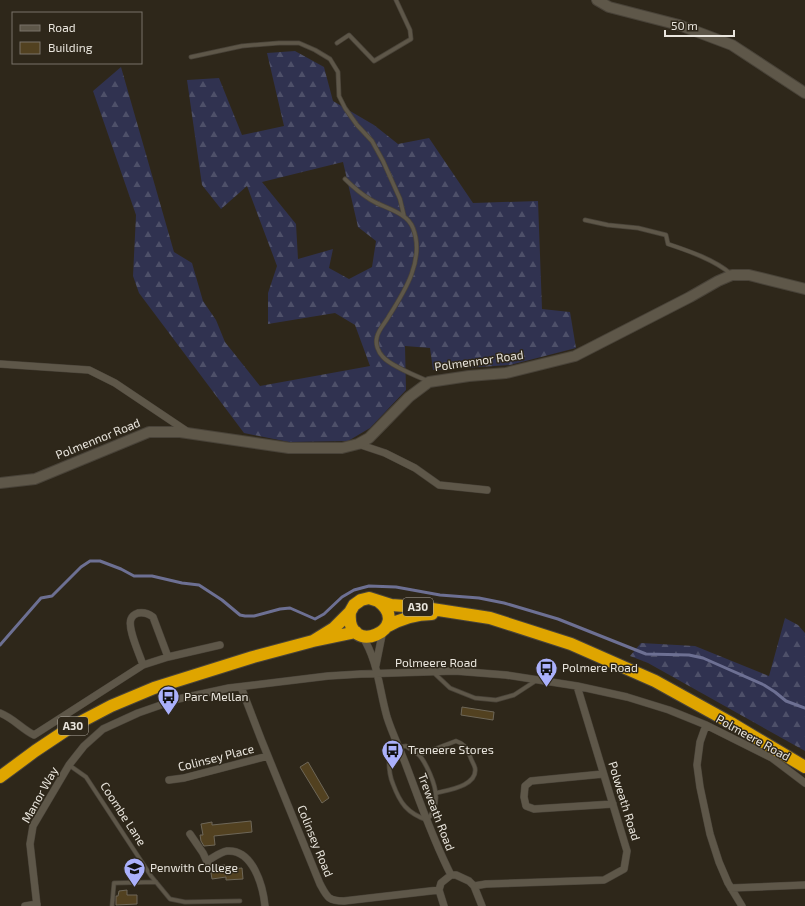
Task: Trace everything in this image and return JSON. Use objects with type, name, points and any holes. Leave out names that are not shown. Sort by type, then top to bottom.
[{"type":"highway","name":"A30","points":[[313,641],[334,628],[350,612],[354,605],[361,600],[369,598],[391,605],[490,618],[571,644],[654,681],[731,723],[805,767]]},
{"type":"highway","name":"A30","points":[[377,600],[384,605],[387,612],[388,619],[385,629]]},
{"type":"highway","points":[[350,612],[349,619],[351,626],[359,634]]},
{"type":"highway","name":"A30","points":[[0,777],[71,727],[110,706],[154,688],[253,657],[313,641],[359,634],[374,637],[397,621],[411,616],[459,613]]},
{"type":"street","points":[[597,0],[609,7],[679,25],[732,45],[805,93]]},
{"type":"street","name":"Polmennor Road","points":[[0,483],[34,479],[149,432],[180,432],[288,448],[342,448],[358,444],[369,438],[409,397],[429,382],[469,376],[506,373],[575,356],[732,275],[749,275],[805,290]]},
{"type":"street","points":[[0,364],[89,370],[115,383],[192,434]]},
{"type":"street","points":[[358,444],[385,453],[415,468],[439,485],[486,490]]},
{"type":"street","points":[[143,665],[130,627],[131,619],[135,614],[142,612],[148,613],[153,617],[168,657]]},
{"type":"street","name":"Treweath Road","points":[[376,665],[385,629]]},
{"type":"street","name":"Treweath Road","points":[[359,634],[368,646],[376,665],[388,718],[438,851],[451,875]]},
{"type":"street","points":[[0,713],[6,715],[26,731],[34,735],[143,665],[168,657],[220,645]]},
{"type":"street","name":"Polmeere Road","points":[[69,765],[84,746],[104,729],[138,713],[178,699],[241,687],[328,676],[462,672],[506,675],[577,686],[627,697],[670,710],[706,725],[772,758],[805,782]]},
{"type":"street","name":"Polweath Road","points":[[474,886],[486,884],[604,880],[614,876],[624,869],[627,851],[577,686]]},
{"type":"street","name":"Colinsey Road","points":[[241,687],[320,884],[328,898],[334,901],[370,902],[439,890]]},
{"type":"street","points":[[706,725],[700,742],[697,765],[710,834],[719,862],[731,888],[742,906]]},
{"type":"street","name":"Colinsey Place","points":[[169,780],[184,778],[268,756]]},
{"type":"street","name":"Manor Way","points":[[37,905],[31,850],[33,826],[69,765]]},
{"type":"street","points":[[604,774],[531,782],[525,786],[524,797],[526,806],[534,809],[613,804]]},
{"type":"street","points":[[190,834],[203,853],[208,864],[220,854],[228,851],[240,854],[244,857],[256,871],[264,891],[265,906]]},
{"type":"street","points":[[444,906],[439,890],[441,883],[451,875],[456,875],[469,881],[474,886],[482,906]]},
{"type":"street","points":[[731,888],[805,885]]},
{"type":"street","points":[[25,906],[37,905]]},
{"type":"lane","points":[[337,43],[349,35],[374,61],[411,40],[410,30],[396,0]]},
{"type":"lane","points":[[192,57],[242,46],[299,43],[330,59],[338,72],[339,96],[345,108],[357,125],[372,141],[383,161],[400,199],[404,216]]},
{"type":"lane","points":[[345,179],[358,192],[372,201],[404,216],[413,227],[416,242],[416,256],[408,284],[377,336],[377,347],[383,358],[404,371],[429,382]]},
{"type":"lane","points":[[586,220],[608,225],[638,228],[666,235],[668,244],[721,267],[732,275]]},
{"type":"lane","points":[[433,672],[450,688],[475,698],[496,700],[514,695],[538,680]]},
{"type":"lane","points":[[419,755],[456,741],[462,743],[466,748],[475,768],[472,778],[463,786],[436,793]]},
{"type":"lane","points":[[406,746],[419,755],[424,762],[435,786],[437,799],[432,815],[427,820],[420,818],[406,809],[398,798],[389,774],[389,761],[394,748],[399,747],[406,746]]},
{"type":"lane","name":"Coombe Lane","points":[[69,765],[86,777],[156,882],[170,899],[186,902],[240,900]]},
{"type":"lane","points":[[112,906],[114,883],[156,882]]},
{"type":"green space","points":[[295,51],[324,67],[333,101],[374,125],[398,144],[429,138],[473,203],[538,201],[542,309],[570,312],[576,348],[510,365],[433,370],[430,348],[405,346],[406,390],[370,428],[348,441],[289,442],[244,433],[139,293],[133,276],[136,215],[93,91],[121,67],[174,252],[192,263],[203,301],[216,320],[225,342],[260,386],[370,366],[355,325],[335,313],[268,324],[268,293],[277,266],[247,186],[221,209],[202,185],[187,80],[219,78],[242,135],[284,126],[267,53]],"holes":[[[343,162],[358,227],[376,241],[372,267],[349,279],[329,268],[333,249],[298,259],[296,224],[262,182]]]},
{"type":"green space","points":[[785,618],[798,625],[805,633],[805,751],[648,663],[630,656],[641,643],[695,646],[769,676]]},
{"type":"building","points":[[462,707],[494,712],[493,720],[461,715]]},
{"type":"building","points":[[308,762],[329,798],[322,803],[300,767]]},
{"type":"building","points":[[251,821],[252,832],[214,836],[215,845],[204,846],[201,841],[200,835],[203,835],[201,824],[212,822],[212,825]]},
{"type":"building","points":[[225,865],[225,867],[233,867],[233,869],[242,868],[243,879],[226,880],[226,877],[212,879],[211,873],[214,871],[215,866]]},
{"type":"building","points":[[127,890],[127,895],[137,895],[137,904],[116,905],[116,896],[118,896],[119,891]]},
{"type":"waterway","points":[[0,645],[41,598],[52,596],[81,567],[90,561],[100,561],[134,576],[152,576],[182,583],[199,585],[222,600],[240,615],[245,616],[254,616],[290,608],[315,619],[324,614],[342,597],[354,590],[369,586],[396,587],[440,595],[479,598],[504,603],[558,619],[646,654],[689,655],[703,658],[764,685],[786,701],[805,708]]},
{"type":"place","name":"Polmere Road","points":[[546,688]]},
{"type":"place","name":"Parc Mellan","points":[[169,716]]},
{"type":"place","name":"Treneere Stores","points":[[393,770]]},
{"type":"place","name":"Penwith College","points":[[135,888]]}]
